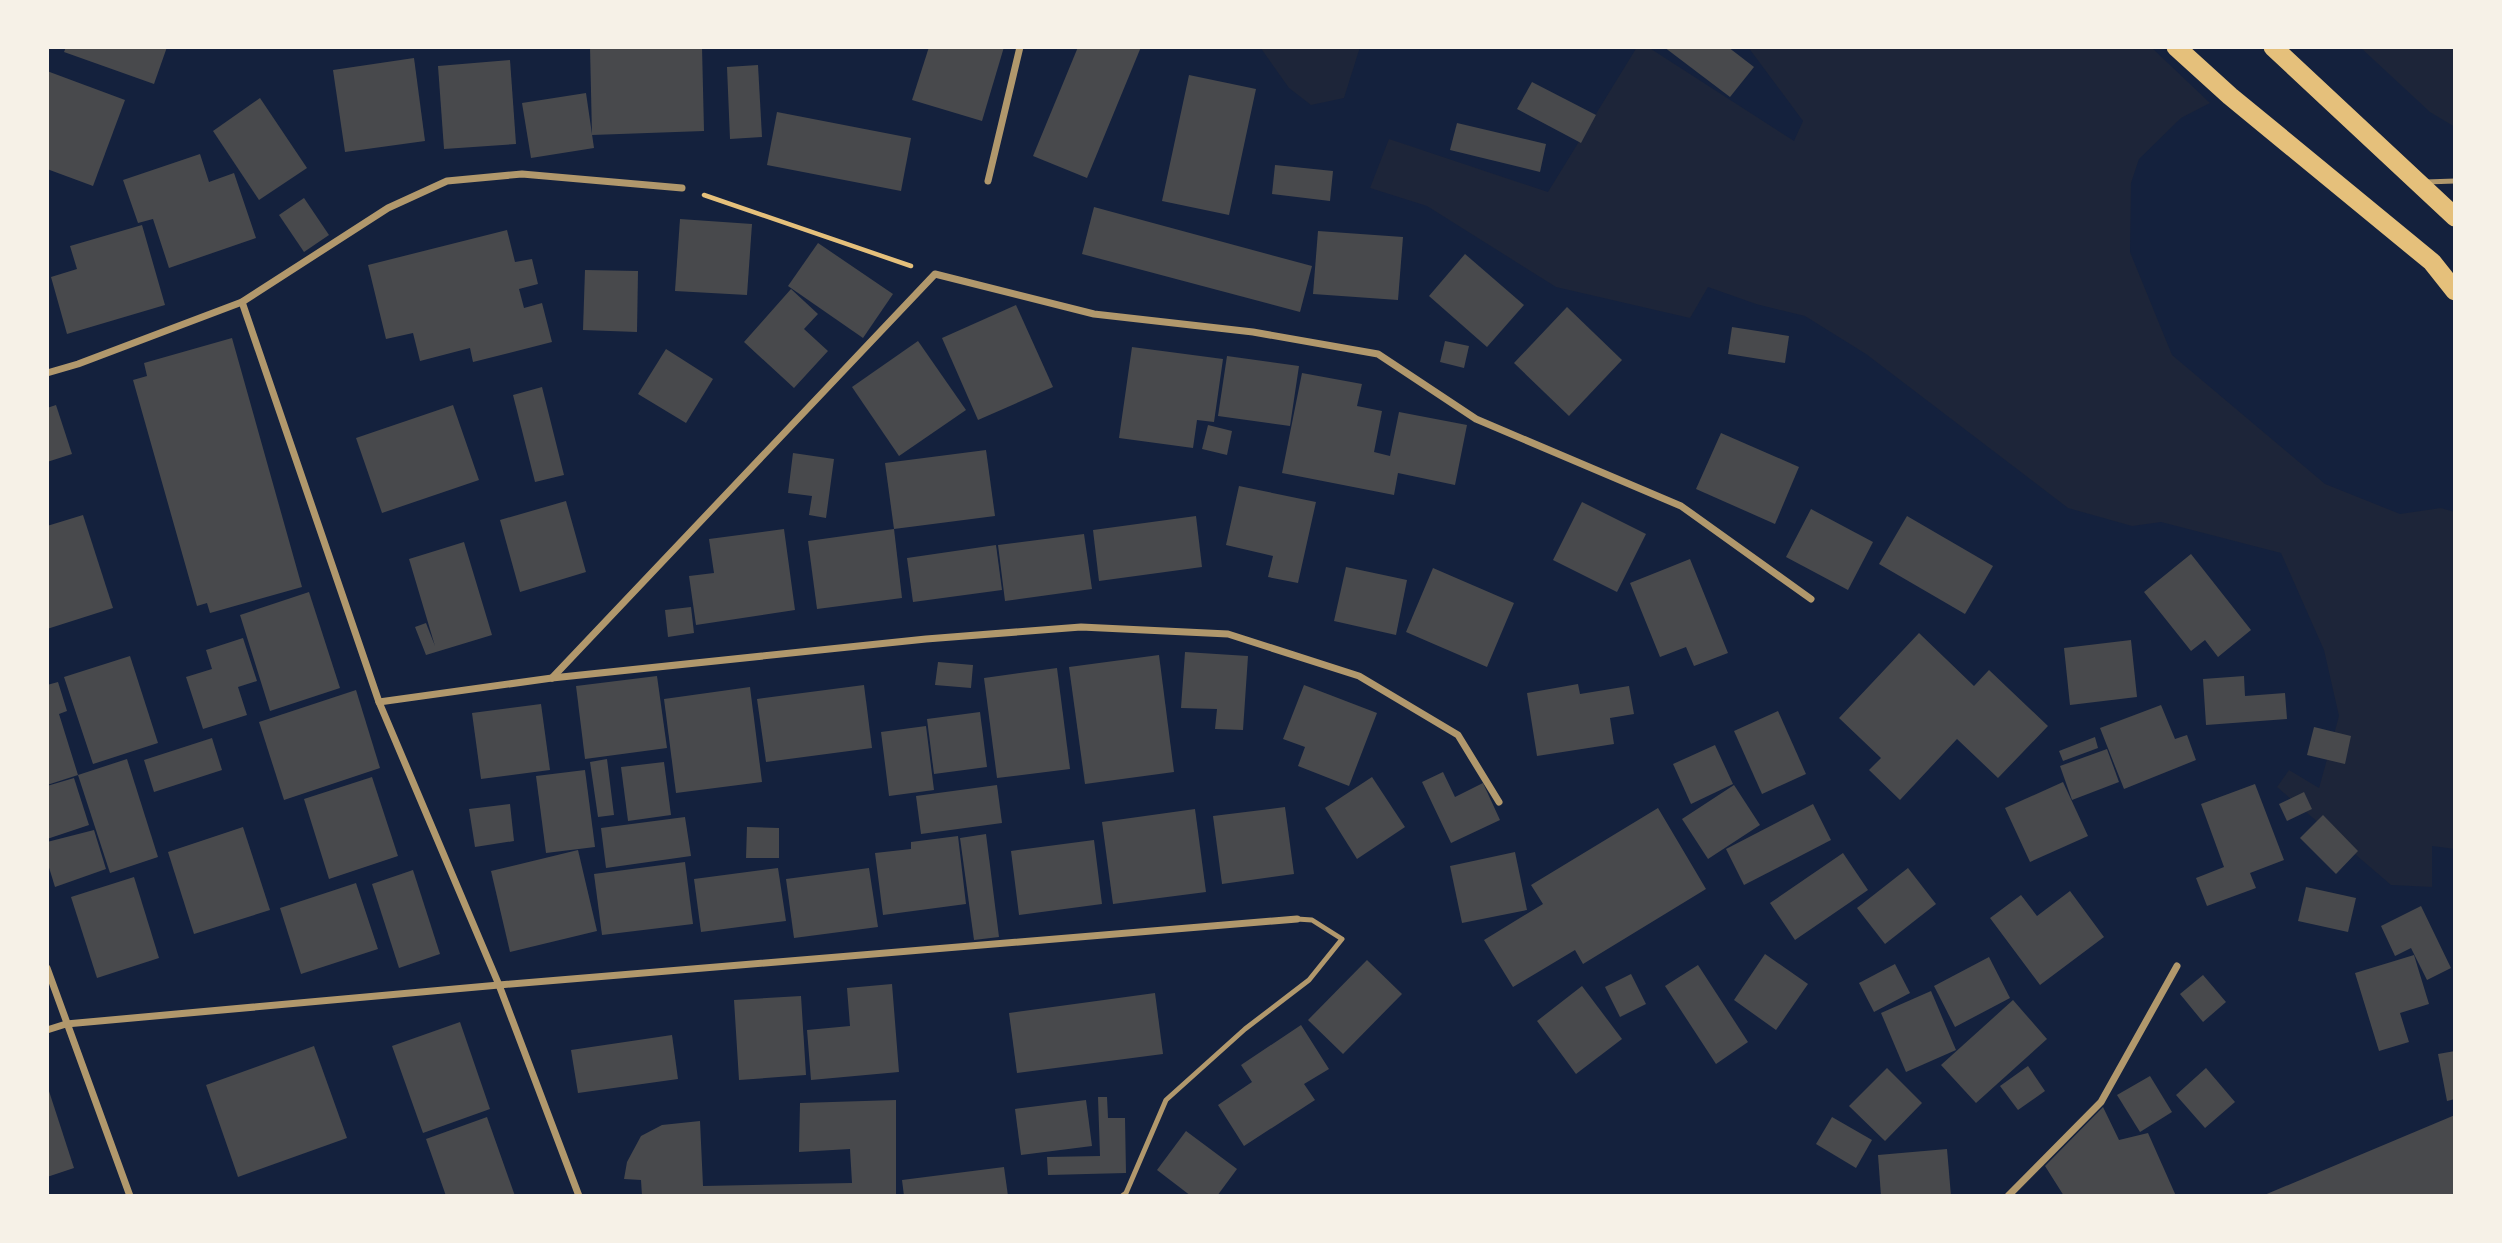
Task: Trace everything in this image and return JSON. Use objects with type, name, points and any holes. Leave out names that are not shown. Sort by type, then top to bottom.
[{"type":"highway","points":[[2176,47],[2222,89],[2432,262],[2455,291]]},
{"type":"highway","points":[[2273,47],[2455,217]]},
{"type":"street","points":[[988,181],[1020,47]]},
{"type":"street","points":[[47,373],[78,365],[242,302],[388,208],[447,181],[522,174],[682,188]]},
{"type":"street","points":[[552,678],[935,274],[1094,314],[1252,332],[1378,354],[1476,419],[1681,506],[1811,599]]},
{"type":"street","points":[[242,302],[379,702],[499,985],[579,1196]]},
{"type":"street","points":[[379,702],[552,678],[926,639],[1081,627],[1228,634],[1359,676],[1458,735],[1499,802]]},
{"type":"street","points":[[47,1030],[66,1024],[499,985],[1297,919]]},
{"type":"street","points":[[2008,1196],[2101,1102],[2177,966]]},
{"type":"street","points":[[47,968],[130,1196]]},
{"type":"lane","points":[[2419,183],[2455,181]]},
{"type":"lane","points":[[1122,1196],[1126,1193],[1166,1100],[1245,1029],[1309,980],[1342,939],[1312,920],[1297,919]]},
{"type":"path","points":[[682,188],[935,274]]},
{"type":"shaded area","points":[[1260,47],[1360,47],[1344,98],[1311,105],[1289,88]]},
{"type":"shaded area","points":[[1637,47],[1648,47],[1794,141],[1803,121],[1748,47],[2151,47],[2210,103],[2181,118],[2139,159],[2131,183],[2130,252],[2172,355],[2325,484],[2400,514],[2441,508],[2455,512],[2455,849],[2432,846],[2432,887],[2391,885],[2277,787],[2289,770],[2319,788],[2339,716],[2324,650],[2281,553],[2161,522],[2132,526],[2068,508],[1866,354],[1805,316],[1756,304],[1708,287],[1690,318],[1556,287],[1427,206],[1370,188],[1389,139],[1548,192]]},
{"type":"shaded area","points":[[2360,47],[2455,47],[2455,127],[2430,112]]},
{"type":"building","points":[[66,47],[167,47],[154,84],[64,52]]},
{"type":"building","points":[[590,47],[702,47],[704,131],[592,135]]},
{"type":"building","points":[[929,47],[1004,47],[982,121],[912,100]]},
{"type":"building","points":[[1078,47],[1141,47],[1087,178],[1033,156]]},
{"type":"building","points":[[1664,47],[1728,47],[1754,67],[1730,97]]},
{"type":"building","points":[[414,58],[425,141],[345,152],[333,70]]},
{"type":"building","points":[[510,60],[516,144],[444,149],[438,66]]},
{"type":"building","points":[[758,65],[762,137],[730,139],[727,67]]},
{"type":"building","points":[[47,71],[125,100],[93,186],[47,169]]},
{"type":"building","points":[[1189,75],[1256,89],[1229,215],[1162,201]]},
{"type":"building","points":[[1532,82],[1596,115],[1581,143],[1517,109]]},
{"type":"building","points":[[586,93],[594,148],[531,158],[522,103]]},
{"type":"building","points":[[260,98],[307,168],[259,200],[213,131]]},
{"type":"building","points":[[777,112],[911,138],[901,191],[767,165]]},
{"type":"building","points":[[1457,123],[1546,144],[1540,172],[1450,150]]},
{"type":"building","points":[[200,154],[209,182],[234,173],[256,238],[169,268],[153,219],[138,223],[123,180]]},
{"type":"building","points":[[1275,165],[1333,171],[1330,201],[1272,194]]},
{"type":"building","points":[[304,198],[329,235],[304,252],[279,215]]},
{"type":"building","points":[[1094,207],[1312,266],[1300,312],[1082,254]]},
{"type":"building","points":[[680,219],[752,224],[747,295],[675,291]]},
{"type":"building","points":[[142,225],[165,305],[67,334],[51,277],[77,269],[70,246]]},
{"type":"building","points":[[507,230],[515,262],[532,259],[538,284],[519,289],[524,308],[542,303],[552,342],[473,362],[470,348],[420,361],[413,333],[386,339],[368,265]]},
{"type":"building","points":[[1318,231],[1403,237],[1398,300],[1313,294]]},
{"type":"building","points":[[818,243],[893,294],[863,338],[788,286]]},
{"type":"building","points":[[1465,254],[1524,305],[1487,347],[1429,296]]},
{"type":"building","points":[[585,270],[638,271],[637,332],[583,330]]},
{"type":"building","points":[[791,289],[818,314],[804,329],[828,351],[794,388],[744,342]]},
{"type":"building","points":[[1016,305],[1053,387],[978,420],[942,338]]},
{"type":"building","points":[[1567,307],[1622,360],[1569,416],[1514,363]]},
{"type":"building","points":[[1732,327],[1789,336],[1785,363],[1728,354]]},
{"type":"building","points":[[232,338],[302,587],[210,613],[207,603],[197,606],[133,380],[147,376],[144,363]]},
{"type":"building","points":[[918,341],[966,410],[899,456],[852,387]]},
{"type":"building","points":[[1445,341],[1469,346],[1464,368],[1440,362]]},
{"type":"building","points":[[1132,347],[1223,359],[1214,422],[1197,420],[1193,448],[1119,438]]},
{"type":"building","points":[[666,349],[713,379],[686,423],[638,394]]},
{"type":"building","points":[[1227,356],[1299,366],[1290,426],[1218,416]]},
{"type":"building","points":[[1302,373],[1362,384],[1357,406],[1382,411],[1374,452],[1390,456],[1399,412],[1467,425],[1455,485],[1398,473],[1394,495],[1282,473]]},
{"type":"building","points":[[542,387],[564,475],[535,482],[513,395]]},
{"type":"building","points":[[56,405],[72,454],[47,462],[47,408]]},
{"type":"building","points":[[453,405],[479,480],[382,513],[356,438]]},
{"type":"building","points":[[1208,425],[1232,431],[1227,455],[1202,449]]},
{"type":"building","points":[[1721,433],[1799,467],[1775,524],[1696,489]]},
{"type":"building","points":[[986,450],[995,516],[894,529],[885,463]]},
{"type":"building","points":[[793,453],[834,459],[826,518],[809,515],[812,496],[788,493]]},
{"type":"building","points":[[1239,486],[1316,502],[1298,583],[1268,577],[1273,556],[1226,545]]},
{"type":"building","points":[[566,501],[586,572],[520,592],[500,520]]},
{"type":"building","points":[[1582,502],[1646,534],[1617,592],[1553,560]]},
{"type":"building","points":[[1811,509],[1873,542],[1848,590],[1786,557]]},
{"type":"building","points":[[83,515],[113,608],[47,629],[47,526]]},
{"type":"building","points":[[1196,516],[1202,567],[1099,581],[1093,530]]},
{"type":"building","points":[[1907,516],[1993,566],[1965,614],[1879,564]]},
{"type":"building","points":[[784,529],[795,610],[696,625],[689,576],[714,573],[709,539]]},
{"type":"building","points":[[894,529],[902,598],[817,609],[808,541]]},
{"type":"building","points":[[1084,534],[1092,589],[1005,601],[998,545]]},
{"type":"building","points":[[464,542],[492,635],[426,655],[415,627],[426,623],[435,646],[409,559]]},
{"type":"building","points":[[996,545],[1002,590],[913,602],[907,558]]},
{"type":"building","points":[[2191,554],[2251,630],[2218,657],[2205,640],[2191,651],[2144,592]]},
{"type":"building","points":[[1690,559],[1728,653],[1694,666],[1686,647],[1660,657],[1630,583]]},
{"type":"building","points":[[1346,567],[1407,580],[1396,635],[1334,621]]},
{"type":"building","points":[[1433,568],[1514,603],[1487,667],[1406,632]]},
{"type":"building","points":[[309,592],[340,688],[270,711],[240,615]]},
{"type":"building","points":[[691,607],[694,633],[668,637],[665,610]]},
{"type":"building","points":[[1919,633],[1974,686],[1989,670],[2048,726],[1998,778],[1957,739],[1900,800],[1869,770],[1881,758],[1839,718]]},
{"type":"building","points":[[243,638],[257,681],[238,687],[247,715],[203,729],[186,677],[212,669],[206,650]]},
{"type":"building","points":[[2131,640],[2137,697],[2070,705],[2064,648]]},
{"type":"building","points":[[1185,652],[1248,656],[1243,730],[1215,729],[1217,709],[1181,708]]},
{"type":"building","points":[[1159,655],[1174,772],[1085,784],[1069,667]]},
{"type":"building","points":[[130,656],[158,743],[93,764],[64,677]]},
{"type":"building","points":[[938,662],[973,665],[971,688],[935,685]]},
{"type":"building","points":[[1057,668],[1070,769],[997,778],[984,678]]},
{"type":"building","points":[[657,676],[667,748],[585,759],[576,686]]},
{"type":"building","points":[[2244,676],[2245,696],[2285,693],[2287,719],[2206,725],[2203,679]]},
{"type":"building","points":[[58,682],[67,711],[59,714],[78,775],[47,785],[47,685]]},
{"type":"building","points":[[1578,684],[1580,694],[1629,686],[1634,714],[1610,718],[1614,744],[1537,756],[1527,693]]},
{"type":"building","points":[[864,685],[872,748],[766,762],[757,699]]},
{"type":"building","points":[[1304,685],[1377,713],[1349,786],[1298,766],[1305,747],[1283,739]]},
{"type":"building","points":[[750,687],[762,782],[676,793],[664,699]]},
{"type":"building","points":[[356,690],[380,768],[284,800],[259,722]]},
{"type":"building","points":[[541,704],[550,770],[481,779],[472,713]]},
{"type":"building","points":[[2161,705],[2175,739],[2187,735],[2196,760],[2124,789],[2100,728]]},
{"type":"building","points":[[1778,711],[1806,774],[1762,794],[1734,731]]},
{"type":"building","points":[[980,712],[987,767],[934,774],[927,719]]},
{"type":"building","points":[[926,726],[934,790],[889,796],[881,732]]},
{"type":"building","points":[[2314,727],[2351,736],[2345,764],[2307,755]]},
{"type":"building","points":[[2095,737],[2098,748],[2063,761],[2059,751]]},
{"type":"building","points":[[212,738],[222,770],[154,792],[144,760]]},
{"type":"building","points":[[1715,745],[1733,784],[1691,804],[1673,764]]},
{"type":"building","points":[[2107,749],[2119,782],[2072,800],[2060,766]]},
{"type":"building","points":[[127,759],[158,857],[110,873],[78,775]]},
{"type":"building","points":[[607,759],[614,815],[598,817],[590,762]]},
{"type":"building","points":[[664,762],[671,815],[628,821],[621,767]]},
{"type":"building","points":[[585,770],[595,847],[546,853],[536,776]]},
{"type":"building","points":[[1443,772],[1455,797],[1483,783],[1500,820],[1451,843],[1422,782]]},
{"type":"building","points":[[372,777],[398,856],[329,879],[304,799]]},
{"type":"building","points":[[1372,777],[1405,827],[1357,859],[1325,808]]},
{"type":"building","points":[[74,778],[89,825],[47,839],[47,786]]},
{"type":"building","points":[[2063,782],[2088,836],[2030,862],[2005,808]]},
{"type":"building","points":[[2255,784],[2284,860],[2250,873],[2256,888],[2207,906],[2196,878],[2224,867],[2201,804]]},
{"type":"building","points":[[997,785],[1002,823],[921,834],[916,796]]},
{"type":"building","points":[[1734,785],[1760,825],[1708,859],[1682,819]]},
{"type":"building","points":[[2304,792],[2312,809],[2287,821],[2279,804]]},
{"type":"building","points":[[510,804],[514,841],[475,847],[469,809]]},
{"type":"building","points":[[1813,804],[1831,840],[1744,885],[1726,849]]},
{"type":"building","points":[[1285,807],[1294,874],[1222,884],[1213,816]]},
{"type":"building","points":[[1658,808],[1706,889],[1583,964],[1575,950],[1513,987],[1484,940],[1543,904],[1531,885]]},
{"type":"building","points":[[1195,809],[1206,892],[1113,904],[1102,822]]},
{"type":"building","points":[[2323,815],[2358,851],[2336,874],[2300,838]]},
{"type":"building","points":[[685,817],[691,856],[606,868],[601,828]]},
{"type":"building","points":[[243,827],[270,910],[194,934],[168,852]]},
{"type":"building","points":[[747,827],[779,828],[779,858],[746,858]]},
{"type":"building","points":[[94,830],[106,869],[55,887],[47,861],[47,842]]},
{"type":"building","points":[[986,834],[999,937],[974,940],[960,838]]},
{"type":"building","points":[[958,836],[966,904],[883,915],[875,853],[911,849],[911,842]]},
{"type":"building","points":[[1094,840],[1102,904],[1019,915],[1011,851]]},
{"type":"building","points":[[578,850],[597,931],[510,952],[491,871]]},
{"type":"building","points":[[1515,852],[1527,910],[1462,923],[1450,866]]},
{"type":"building","points":[[1843,853],[1868,890],[1795,940],[1770,903]]},
{"type":"building","points":[[685,862],[693,924],[602,935],[594,874]]},
{"type":"building","points":[[778,868],[786,921],[701,932],[694,879]]},
{"type":"building","points":[[869,868],[878,927],[794,938],[786,879]]},
{"type":"building","points":[[1908,868],[1936,904],[1885,944],[1857,908]]},
{"type":"building","points":[[413,870],[440,954],[399,968],[372,884]]},
{"type":"building","points":[[134,877],[159,958],[97,978],[71,897]]},
{"type":"building","points":[[356,883],[378,949],[301,974],[280,908]]},
{"type":"building","points":[[2306,887],[2356,898],[2348,932],[2298,921]]},
{"type":"building","points":[[2070,891],[2104,937],[2040,985],[1990,918],[2021,895],[2037,916]]},
{"type":"building","points":[[2421,906],[2451,968],[2427,980],[2411,948],[2395,956],[2381,926]]},
{"type":"building","points":[[1765,954],[1808,984],[1776,1030],[1734,1000]]},
{"type":"building","points":[[2414,955],[2429,1004],[2400,1013],[2409,1042],[2379,1051],[2355,973]]},
{"type":"building","points":[[1989,957],[2010,998],[1955,1027],[1934,986]]},
{"type":"building","points":[[1367,960],[1402,994],[1343,1054],[1308,1020]]},
{"type":"building","points":[[1895,964],[1910,993],[1874,1012],[1859,983]]},
{"type":"building","points":[[1698,965],[1748,1042],[1716,1064],[1665,986]]},
{"type":"building","points":[[1631,974],[1646,1004],[1620,1017],[1605,987]]},
{"type":"building","points":[[2203,975],[2226,1002],[2203,1022],[2180,994]]},
{"type":"building","points":[[892,984],[899,1072],[811,1080],[807,1030],[850,1026],[847,988]]},
{"type":"building","points":[[1582,986],[1622,1039],[1576,1074],[1537,1021]]},
{"type":"building","points":[[1931,991],[1956,1050],[1906,1072],[1881,1013]]},
{"type":"building","points":[[1155,993],[1163,1054],[1017,1073],[1009,1013]]},
{"type":"building","points":[[801,996],[806,1075],[739,1080],[734,1000]]},
{"type":"building","points":[[2013,1000],[2047,1039],[1976,1103],[1941,1065]]},
{"type":"building","points":[[460,1022],[490,1109],[423,1133],[392,1046]]},
{"type":"building","points":[[1301,1025],[1329,1069],[1304,1084],[1315,1100],[1244,1146],[1218,1105],[1252,1082],[1241,1065]]},
{"type":"building","points":[[672,1035],[678,1079],[578,1093],[571,1050]]},
{"type":"building","points":[[314,1046],[347,1138],[238,1177],[206,1085]]},
{"type":"building","points":[[2455,1051],[2455,1099],[2447,1101],[2438,1054]]},
{"type":"building","points":[[2028,1066],[2045,1091],[2018,1110],[2000,1086]]},
{"type":"building","points":[[1887,1068],[1922,1103],[1885,1141],[1849,1106]]},
{"type":"building","points":[[2206,1068],[2235,1102],[2205,1128],[2176,1095]]},
{"type":"building","points":[[2150,1076],[2172,1112],[2140,1132],[2117,1095]]},
{"type":"building","points":[[47,1085],[74,1168],[47,1177]]},
{"type":"building","points":[[1098,1097],[1107,1097],[1108,1118],[1125,1118],[1126,1173],[1048,1175],[1047,1157],[1100,1156]]},
{"type":"building","points":[[896,1100],[896,1196],[642,1196],[641,1180],[624,1179],[627,1162],[641,1136],[662,1125],[700,1121],[703,1186],[852,1183],[850,1149],[799,1152],[800,1103]]},
{"type":"building","points":[[1086,1100],[1092,1146],[1021,1155],[1015,1109]]},
{"type":"building","points":[[2103,1107],[2119,1140],[2148,1133],[2176,1196],[2064,1196],[2045,1166]]},
{"type":"building","points":[[2455,1115],[2455,1196],[2262,1196]]},
{"type":"building","points":[[487,1117],[515,1196],[446,1196],[426,1139]]},
{"type":"building","points":[[1832,1117],[1872,1140],[1856,1168],[1816,1144]]},
{"type":"building","points":[[1186,1131],[1237,1169],[1217,1196],[1191,1196],[1157,1170]]},
{"type":"building","points":[[1947,1149],[1951,1196],[1881,1196],[1878,1155]]},
{"type":"building","points":[[1004,1167],[1008,1196],[904,1196],[902,1180]]}]
